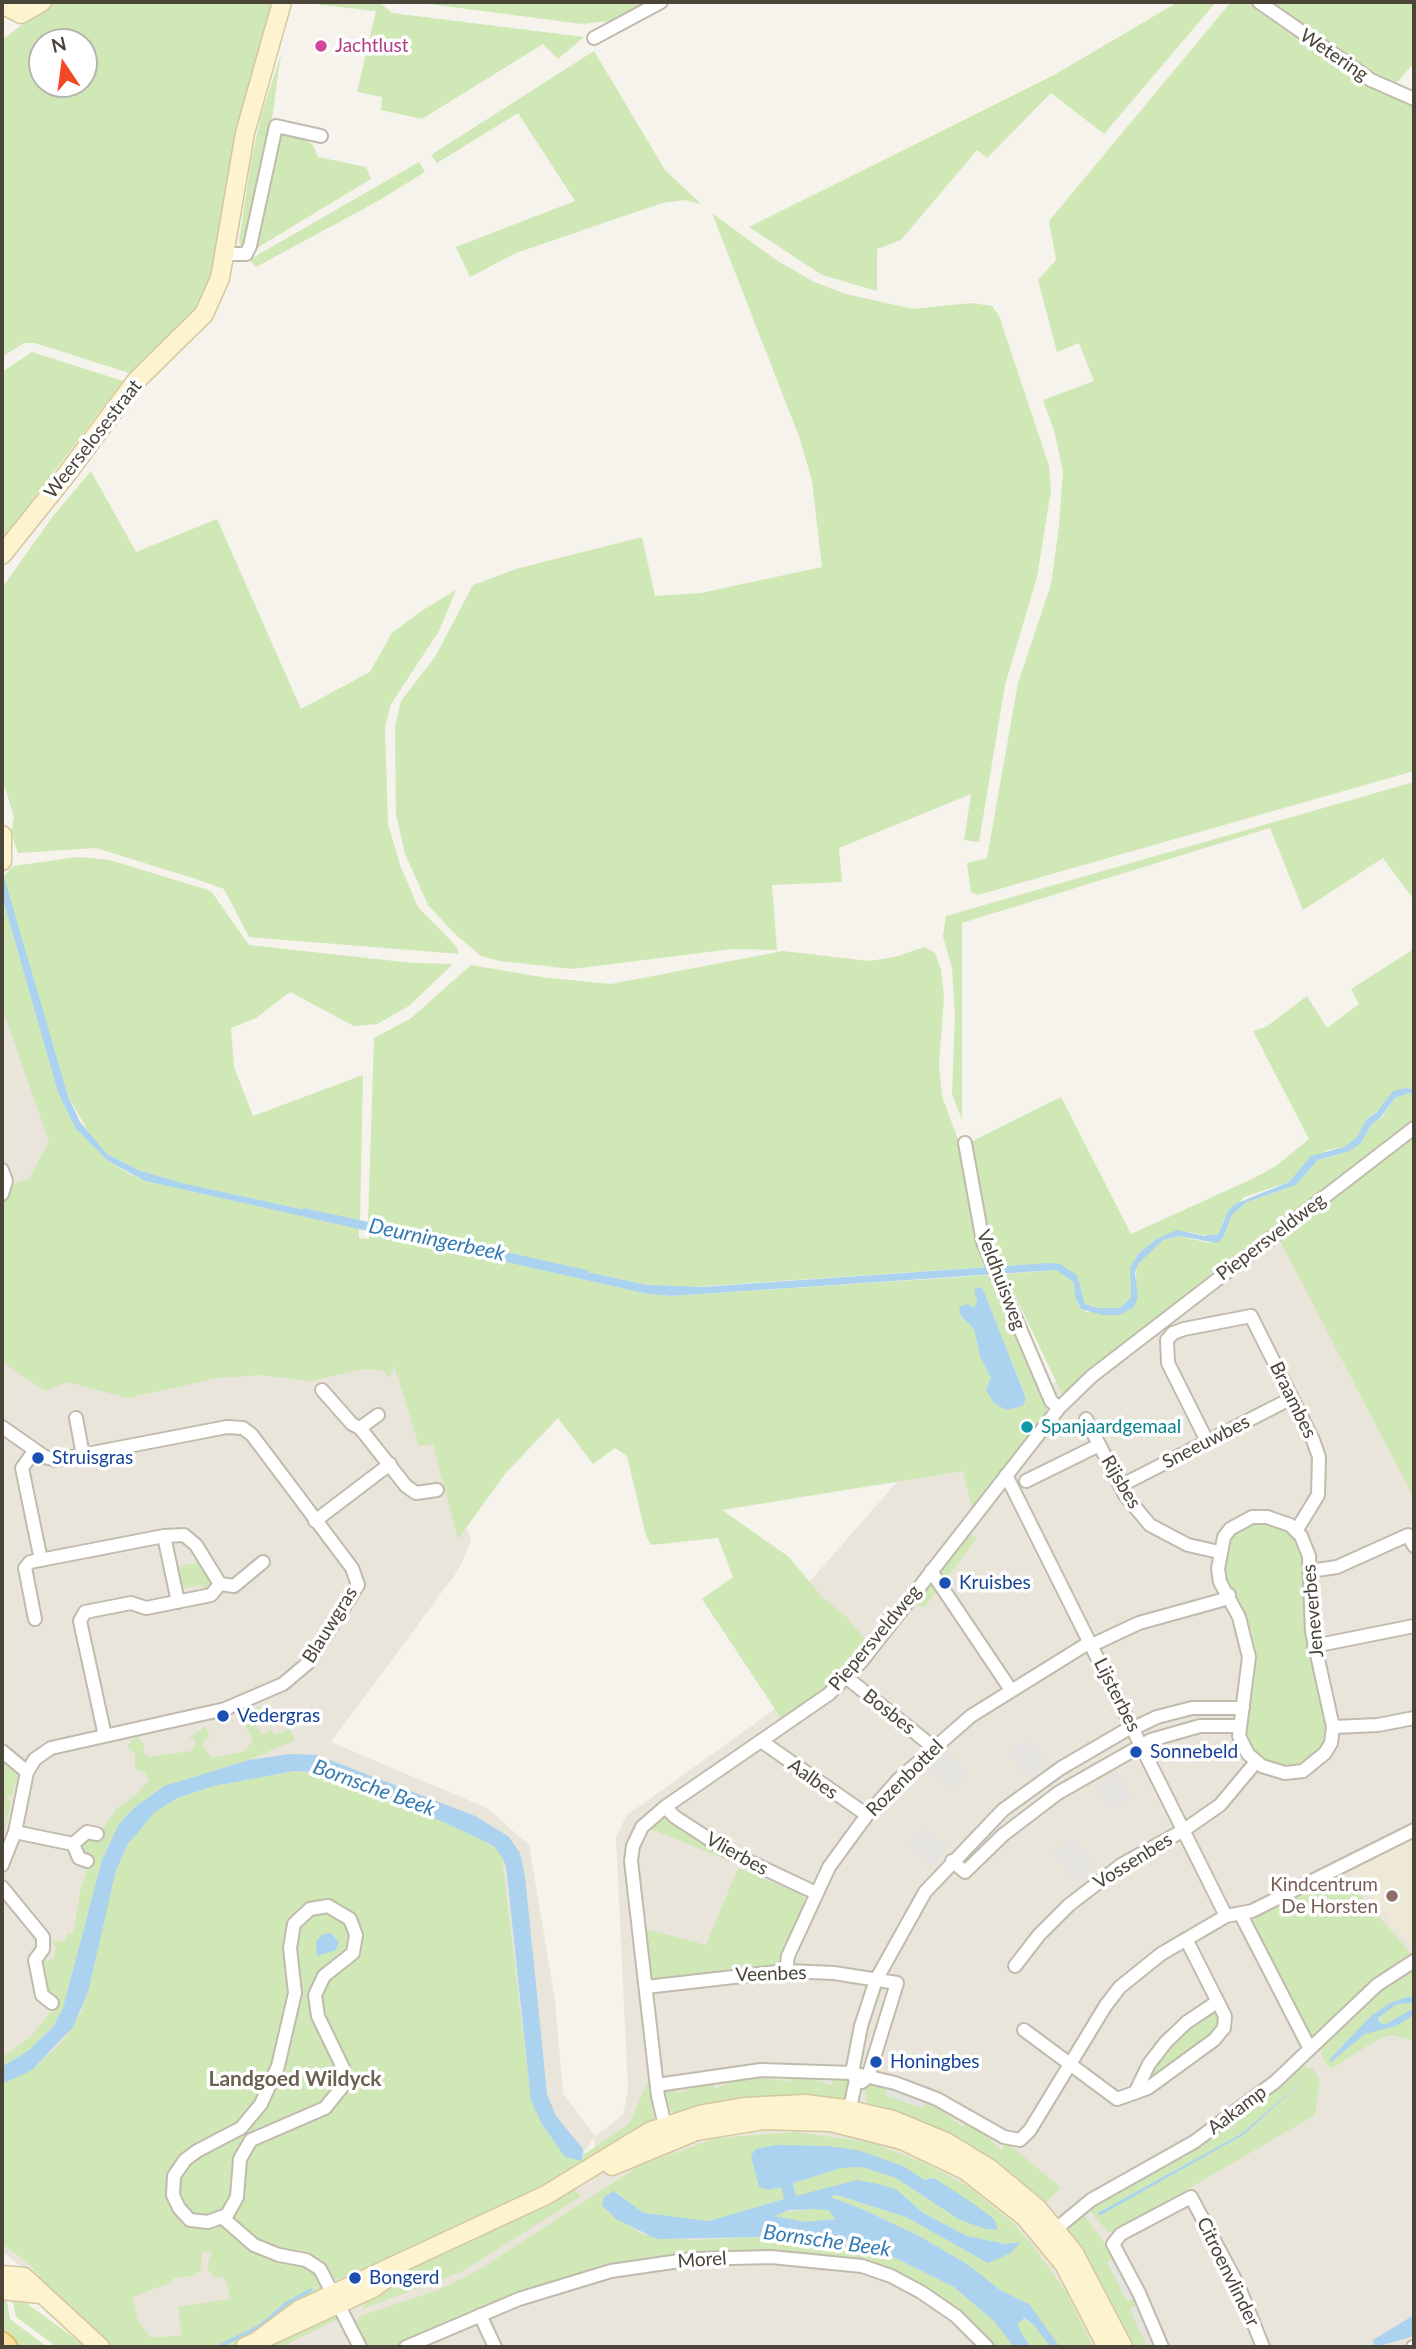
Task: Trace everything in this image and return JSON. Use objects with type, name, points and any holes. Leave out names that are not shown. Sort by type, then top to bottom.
[{"type":"main road","points":[[2,2342],[7,2347]]},
{"type":"street","points":[[2,5],[21,14],[42,2]]},
{"type":"street","name":"Weerselosestraat","points":[[2,555],[136,381],[204,314],[220,278],[245,132],[282,2]]},
{"type":"street","points":[[594,38],[661,2]]},
{"type":"street","name":"Wetering","points":[[1259,2],[1371,80],[1414,99]]},
{"type":"street","points":[[224,254],[246,254],[250,246],[276,126],[321,136]]},
{"type":"street","points":[[2,835],[2,861]]},
{"type":"street","name":"Piepersveldweg","points":[[667,2133],[657,2085],[631,1853],[642,1827],[665,1807],[818,1702],[846,1677],[1059,1408],[1092,1376],[1414,1128]]},
{"type":"street","name":"Veldhuisweg","points":[[965,1143],[979,1229],[990,1261],[1051,1401],[1059,1408]]},
{"type":"street","points":[[2,1170],[6,1181],[2,1194]]},
{"type":"street","name":"Braambes","points":[[1207,1441],[1168,1363],[1167,1340],[1173,1333],[1251,1316],[1313,1440],[1321,1478],[1318,1495],[1296,1531]]},
{"type":"street","points":[[322,1390],[352,1424],[360,1428],[406,1486],[416,1493],[437,1490]]},
{"type":"street","name":"Sneeuwbes","points":[[1120,1486],[1292,1398]]},
{"type":"street","points":[[360,1428],[379,1415]]},
{"type":"street","points":[[76,1418],[83,1455]]},
{"type":"street","name":"Rijsbes","points":[[1086,1419],[1120,1486],[1150,1525],[1178,1541],[1219,1552]]},
{"type":"street","name":"Blauwgras","points":[[2,1427],[35,1450],[56,1460],[227,1427],[243,1428],[252,1435],[352,1568],[358,1585],[298,1674],[272,1689],[225,1709],[51,1748],[35,1759],[27,1772]]},
{"type":"street","name":"Rijsbes","points":[[1026,1481],[1099,1445]]},
{"type":"street","points":[[35,1450],[22,1468],[41,1560]]},
{"type":"street","points":[[315,1521],[390,1464]]},
{"type":"street","name":"Lijsterbes","points":[[1006,1475],[1226,1916]]},
{"type":"street","points":[[1296,1531],[1280,1520],[1252,1517],[1230,1529],[1219,1552],[1220,1582],[1229,1595],[1242,1627],[1249,1657],[1240,1726],[1241,1743],[1256,1762],[1272,1770],[1303,1770],[1325,1753],[1331,1743],[1332,1727],[1414,1718]]},
{"type":"street","name":"Jeneverbes","points":[[1296,1531],[1306,1544],[1314,1646],[1332,1714],[1332,1727]]},
{"type":"street","points":[[35,1619],[25,1569],[30,1562],[164,1536],[184,1535],[196,1545],[220,1584]]},
{"type":"street","points":[[1310,1571],[1337,1567],[1408,1535],[1414,1546]]},
{"type":"street","points":[[164,1536],[178,1601]]},
{"type":"street","points":[[220,1584],[234,1586],[263,1562]]},
{"type":"street","points":[[931,1572],[1011,1690]]},
{"type":"street","points":[[105,1736],[80,1620],[87,1612],[131,1603],[146,1608],[211,1595],[220,1584]]},
{"type":"street","name":"Rozenbottel","points":[[786,1971],[788,1956],[830,1867],[867,1815],[933,1746],[1011,1690],[1091,1644],[1139,1623],[1222,1600],[1229,1595]]},
{"type":"street","points":[[1314,1646],[1414,1626]]},
{"type":"street","name":"Bosbes","points":[[846,1677],[933,1746]]},
{"type":"street","points":[[852,2118],[851,2103],[856,2080],[852,2073],[861,2026],[876,1980],[925,1892],[952,1861],[1003,1810],[1061,1768],[1133,1727],[1157,1717],[1192,1708],[1243,1708]]},
{"type":"street","points":[[952,1861],[965,1872],[1003,1835],[1058,1793],[1142,1745],[1188,1728],[1240,1726]]},
{"type":"street","name":"Aalbes","points":[[761,1741],[867,1815]]},
{"type":"street","points":[[2,1751],[27,1772],[15,1832],[2,1865]]},
{"type":"street","name":"Vossenbes","points":[[1014,1966],[1039,1935],[1092,1886],[1220,1805],[1256,1762]]},
{"type":"street","name":"Vlierbes","points":[[665,1807],[675,1817],[729,1852],[816,1893]]},
{"type":"street","points":[[657,2085],[761,2070],[852,2073],[895,2083],[937,2099],[1016,2142],[1030,2130],[1069,2062],[1120,1987],[1161,1954],[1226,1916],[1241,1915],[1414,1830]]},
{"type":"street","points":[[15,1832],[73,1844]]},
{"type":"street","points":[[73,1844],[87,1832],[97,1835]]},
{"type":"street","points":[[73,1844],[79,1858],[87,1861]]},
{"type":"street","points":[[2,1887],[43,1937],[43,1949],[35,1960],[42,1996],[52,2003]]},
{"type":"street","points":[[328,1906],[350,1919],[356,1935],[356,1945],[344,1961],[324,1976],[315,1995],[318,2016],[344,2070],[342,2087],[325,2108],[251,2140],[240,2159],[234,2207],[223,2218],[208,2222],[186,2217],[173,2195],[174,2176],[185,2160],[197,2151],[241,2128],[261,2104],[271,2084],[287,2035],[295,1993],[290,1948],[294,1924],[310,1909],[328,1906]]},
{"type":"street","points":[[1241,1915],[1308,2048]]},
{"type":"street","points":[[1024,2029],[1116,2099],[1135,2093],[1180,2066],[1223,2033],[1225,2015],[1186,1939]]},
{"type":"street","name":"Aakamp","points":[[1050,2235],[1091,2200],[1194,2142],[1275,2082],[1377,1985],[1414,1961]]},
{"type":"street","name":"Veenbes","points":[[646,1987],[786,1971],[834,1973],[897,1983],[867,2077]]},
{"type":"street","points":[[295,1993],[315,1995]]},
{"type":"street","points":[[1135,2093],[1149,2064],[1166,2042],[1186,2022],[1217,2002]]},
{"type":"street","points":[[852,2118],[859,2104],[862,2082],[867,2077]]},
{"type":"street","points":[[251,2344],[337,2298],[373,2288],[411,2260],[573,2181],[642,2136],[667,2133],[703,2114],[775,2104],[920,2130],[962,2151],[1013,2187],[1050,2235],[1089,2277],[1123,2347]]},
{"type":"street","points":[[241,2128],[251,2140]]},
{"type":"street","name":"Citroenvlinder","points":[[1162,2347],[1139,2292],[1112,2244],[1121,2234],[1191,2197],[1238,2285],[1263,2347]]},
{"type":"street","points":[[223,2218],[254,2245],[279,2255],[306,2260],[320,2269],[360,2347]]},
{"type":"street","points":[[1050,2235],[1107,2347]]},
{"type":"street","name":"Morel","points":[[406,2347],[549,2288],[611,2271],[703,2258],[783,2258],[862,2266],[891,2276],[921,2292],[956,2316],[987,2347]]},
{"type":"street","points":[[2,2275],[18,2274],[24,2277],[100,2347]]},
{"type":"street","points":[[2,2290],[40,2294]]},
{"type":"street","points":[[480,2315],[495,2347]]},
{"type":"shaded area","points":[[2,971],[64,1134],[397,1349],[471,1540],[459,1569],[331,1742],[487,1808],[529,1845],[555,2000],[563,2094],[595,2136],[623,2115],[628,2090],[616,1838],[626,1816],[786,1701],[769,1628],[911,1466],[961,1456],[1067,1373],[1274,1193],[1414,1457],[1414,2347],[255,2347],[595,2177],[594,2137],[570,2175],[229,2347],[118,2347],[2,2251]]},
{"type":"shaded area","points":[[1029,1738],[1047,1763],[1027,1777],[1009,1752]]},
{"type":"shaded area","points":[[948,1751],[969,1775],[949,1791],[928,1767]]},
{"type":"shaded area","points":[[1116,1770],[1132,1798],[1110,1810],[1096,1786],[1111,1778],[1109,1774]]},
{"type":"shaded area","points":[[924,1827],[949,1848],[932,1867],[908,1846]]},
{"type":"shaded area","name":"Kindcentrum De Horsten","points":[[1414,1837],[1414,1948],[1349,1871]]},
{"type":"shaded area","points":[[1073,1838],[1095,1867],[1074,1882],[1053,1853]]},
{"type":"shaded area","points":[[888,2086],[927,2099],[924,2108],[885,2095]]},
{"type":"shaded area","points":[[1115,2258],[1136,2297],[1127,2301],[1107,2262]]},
{"type":"shaded area","points":[[1139,2305],[1157,2345],[1152,2347],[1147,2347],[1130,2309]]},
{"type":"green space","points":[[52,2],[277,2],[247,91],[211,279],[198,309],[173,336],[129,373],[35,343],[24,343],[2,357],[2,40]]},
{"type":"green space","points":[[297,2],[379,2],[392,13],[584,37],[558,59],[543,44],[422,119],[381,110],[382,97],[357,92],[376,11]]},
{"type":"green space","points":[[414,2],[652,2],[617,20],[582,24]]},
{"type":"green space","points":[[1178,2],[1216,2],[1104,134],[1051,93],[987,158],[977,150],[901,240],[877,249],[877,291],[822,275],[749,227],[1054,75]]},
{"type":"green space","points":[[1231,2],[1248,2],[1356,79],[1379,92],[1414,105],[1414,771],[978,895],[971,892],[967,863],[987,858],[1018,683],[1051,584],[1059,526],[1063,471],[1054,430],[1043,400],[1094,381],[1079,343],[1057,352],[1038,280],[1056,260],[1049,221]]},
{"type":"green space","points":[[1265,2],[1414,2],[1414,63],[1395,85],[1380,79]]},
{"type":"green space","points":[[594,51],[665,170],[701,204],[684,200],[662,203],[516,253],[470,277],[456,247],[575,201],[518,113],[437,163],[431,155]]},
{"type":"green space","points":[[281,54],[270,133],[247,241],[242,249],[239,241],[251,161],[261,116]]},
{"type":"green space","points":[[279,134],[301,137],[313,145],[318,157],[366,167],[371,179],[252,251]]},
{"type":"green space","points":[[419,162],[425,172],[378,201],[256,267],[249,260]]},
{"type":"green space","points":[[712,213],[776,260],[814,282],[846,294],[913,309],[972,303],[992,306],[999,316],[1049,466],[1051,490],[1037,577],[1005,685],[979,842],[964,840],[971,794],[839,848],[842,882],[772,885],[777,950],[732,949],[572,969],[500,961],[481,956],[454,933],[428,905],[405,854],[396,814],[395,727],[401,701],[435,657],[473,585],[516,569],[642,537],[655,596],[701,593],[822,567],[812,481],[800,439]]},
{"type":"green space","points":[[32,352],[123,381],[2,540],[2,372]]},
{"type":"green space","points":[[91,471],[136,552],[217,519],[301,709],[370,672],[392,633],[456,590],[439,631],[391,704],[385,727],[388,824],[400,865],[418,907],[456,946],[459,954],[249,937],[224,889],[96,848],[18,853],[11,833],[14,817],[2,778],[2,588],[53,516]]},
{"type":"green space","points":[[1414,782],[1414,900],[1383,858],[1303,910],[1270,828],[962,923],[962,1120],[952,1094],[955,1014],[952,968],[943,936],[946,916]]},
{"type":"green space","points":[[78,857],[110,860],[211,891],[249,945],[413,963],[453,964],[409,1006],[377,1024],[354,1026],[290,992],[256,1018],[231,1028],[234,1067],[253,1116],[363,1075],[360,1222],[182,1183],[138,1170],[107,1154],[94,1142],[68,1096],[3,877],[13,866]]},
{"type":"green space","points":[[2,896],[58,1093],[76,1129],[108,1161],[128,1173],[145,1181],[359,1229],[359,1238],[369,1239],[368,1231],[648,1294],[671,1296],[992,1275],[1048,1404],[1046,1414],[972,1508],[963,1471],[722,1510],[789,1557],[822,1597],[844,1614],[868,1643],[832,1683],[783,1721],[702,1599],[733,1577],[718,1538],[651,1545],[646,1536],[627,1456],[615,1448],[593,1464],[558,1418],[505,1474],[458,1539],[433,1444],[419,1446],[394,1365],[390,1378],[382,1370],[364,1369],[310,1381],[261,1375],[218,1378],[128,1398],[67,1382],[45,1391],[2,1362],[2,1199],[7,1197],[13,1184],[29,1179],[49,1142],[2,1007]],"holes":[[[981,1287],[1026,1397],[1024,1406],[991,1378],[980,1357],[974,1329],[961,1316],[967,1304],[974,1309]]]},
{"type":"green space","points":[[924,947],[935,953],[941,969],[944,997],[939,1064],[942,1096],[959,1142],[988,1267],[676,1288],[647,1285],[368,1223],[374,1038],[410,1019],[471,965],[541,977],[611,984],[783,951],[869,961],[895,957]]},
{"type":"green space","points":[[1414,949],[1414,1089],[1406,1088],[1366,1120],[1356,1138],[1344,1147],[1327,1150],[1289,1182],[1244,1197],[1224,1219],[1218,1234],[1213,1237],[1188,1232],[1156,1239],[1138,1254],[1130,1267],[1131,1297],[1120,1308],[1097,1308],[1085,1304],[1080,1286],[1060,1264],[1001,1266],[988,1236],[978,1171],[969,1143],[1061,1097],[1131,1234],[1252,1179],[1276,1166],[1309,1139],[1253,1031],[1266,1027],[1307,996],[1327,1028],[1359,1004],[1351,989]]},
{"type":"green space","points":[[1409,1093],[1414,1095],[1414,1119],[1221,1266],[1062,1394],[1005,1274],[1057,1270],[1074,1282],[1078,1305],[1086,1312],[1134,1307],[1137,1264],[1163,1240],[1179,1236],[1209,1243],[1223,1238],[1232,1215],[1247,1202],[1296,1185],[1318,1160],[1341,1154],[1361,1143],[1371,1125],[1381,1118],[1395,1098]]},
{"type":"green space","points":[[1414,1132],[1414,1498],[1278,1237]]},
{"type":"green space","points":[[1266,1521],[1281,1525],[1297,1538],[1304,1555],[1329,1728],[1318,1754],[1306,1764],[1292,1767],[1274,1766],[1257,1755],[1247,1740],[1246,1720],[1254,1686],[1256,1656],[1252,1631],[1222,1572],[1223,1552],[1234,1534],[1254,1523]]},
{"type":"green space","points":[[967,1532],[977,1538],[924,1608],[912,1602]]},
{"type":"green space","points":[[200,1562],[212,1586],[203,1593],[202,1585],[184,1588],[178,1585],[175,1567]]},
{"type":"green space","points":[[259,1706],[266,1717],[255,1723],[262,1734],[271,1730],[276,1735],[289,1729],[295,1740],[249,1760],[164,1786],[134,1808],[119,1824],[102,1860],[63,2008],[53,2026],[29,2050],[2,2067],[2,2058],[31,2036],[54,2008],[45,1993],[39,1959],[47,1961],[54,1958],[56,1947],[50,1940],[65,1942],[67,1933],[73,1934],[81,1888],[91,1858],[82,1854],[79,1845],[86,1837],[100,1833],[117,1808],[136,1795],[149,1780],[144,1772],[135,1769],[135,1754],[127,1746],[137,1736],[144,1744],[143,1753],[149,1757],[191,1751],[196,1744],[194,1739],[189,1738],[206,1726],[210,1737],[203,1740],[203,1746],[212,1758],[245,1751],[253,1740],[240,1716]]},
{"type":"green space","points":[[2,1757],[18,1772],[12,1796],[7,1795],[6,1798],[11,1800],[2,1844],[2,1823],[5,1822]]},
{"type":"green space","points":[[294,1771],[320,1774],[446,1823],[494,1846],[502,1857],[531,2101],[542,2124],[565,2157],[582,2161],[583,2155],[629,2124],[649,2079],[654,2117],[650,2126],[597,2163],[353,2277],[349,2274],[336,2280],[330,2277],[321,2292],[233,2347],[109,2347],[89,2331],[31,2266],[2,2243],[2,2084],[31,2070],[61,2043],[82,2011],[116,1870],[128,1844],[155,1812],[177,1798],[214,1786]],"holes":[[[212,2251],[207,2269],[216,2278],[223,2277],[230,2299],[178,2307],[182,2335],[151,2338],[137,2319],[133,2297],[172,2282],[173,2278],[193,2276],[201,2270],[202,2252]]]},
{"type":"green space","points":[[666,1815],[747,1868],[646,1827],[652,1819]]},
{"type":"green space","points":[[738,1868],[800,1894],[805,1899],[802,1907],[804,1909],[780,1964],[777,1967],[647,1984],[642,1934],[650,1930],[706,1945]]},
{"type":"green space","points":[[1343,1874],[1413,1956],[1356,1996],[1317,2034],[1310,2036],[1250,1921]]},
{"type":"green space","points":[[1414,1966],[1414,1997],[1390,2003],[1371,2016],[1330,2060],[1365,2033],[1396,2026],[1414,2014],[1414,2041],[1392,2035],[1380,2038],[1332,2068],[1327,2065],[1321,2053],[1323,2041],[1350,2014]]},
{"type":"green space","points":[[1414,2003],[1414,2008],[1386,2024],[1380,2023],[1380,2015],[1397,2004]]},
{"type":"green space","points":[[1209,2012],[1218,2013],[1221,2028],[1145,2086],[1162,2051]]},
{"type":"green space","points":[[1296,2068],[1312,2068],[1320,2080],[1315,2115],[1116,2231],[1108,2232],[1088,2208]],"holes":[[[1312,2074],[1243,2135],[1099,2215],[1241,2134]]]},
{"type":"green space","points":[[790,2073],[832,2085],[833,2076],[848,2078],[851,2081],[845,2102],[676,2114],[669,2110],[662,2095],[666,2088],[675,2086],[677,2094],[713,2080],[715,2089],[746,2075],[790,2082]]},
{"type":"green space","points":[[869,2084],[888,2086],[885,2095],[923,2108],[927,2099],[963,2127],[968,2118],[1001,2150],[1006,2142],[1061,2188],[1042,2206],[867,2107],[865,2091]]},
{"type":"green space","points":[[797,2132],[872,2143],[924,2163],[967,2186],[1012,2222],[1033,2246],[1066,2292],[1093,2347],[1060,2347],[1028,2304],[1000,2290],[967,2264],[919,2236],[862,2209],[830,2198],[837,2195],[906,2217],[952,2242],[1010,2253],[1021,2242],[1005,2244],[967,2236],[923,2213],[897,2190],[796,2196],[793,2183],[841,2168],[862,2167],[896,2178],[960,2220],[994,2219],[934,2178],[924,2180],[905,2167],[861,2151],[768,2190],[781,2186],[784,2199],[716,2220],[685,2220],[644,2213],[615,2192],[605,2210],[642,2234],[689,2240],[759,2237],[819,2242],[885,2253],[954,2287],[994,2321],[1014,2347],[990,2347],[945,2302],[822,2256],[591,2272],[527,2291],[396,2347],[365,2347],[356,2324],[360,2316],[438,2290],[477,2271],[639,2166],[716,2138]]},
{"type":"green space","points":[[574,2187],[580,2197],[463,2271],[362,2309],[366,2303],[363,2296],[414,2266]]},
{"type":"green space","points":[[828,2209],[836,2219],[812,2223],[774,2216],[777,2213]]},
{"type":"green space","points":[[1082,2212],[1115,2258],[1107,2263],[1128,2301],[1136,2297],[1139,2305],[1131,2309],[1147,2347],[1126,2347],[1067,2232]]},
{"type":"green space","points":[[2,2294],[6,2297],[10,2319],[47,2347],[11,2347],[2,2338]]},
{"type":"green space","points":[[12,2299],[22,2300],[87,2347],[57,2347],[16,2317]]},
{"type":"green space","points":[[334,2315],[340,2318],[281,2347],[258,2347]]},
{"type":"green space","points":[[1021,2318],[1033,2324],[1051,2347],[1030,2347],[1017,2325]]},
{"type":"water","points":[[4,877],[68,1096],[80,1122],[107,1154],[138,1170],[182,1183],[647,1285],[700,1287],[1048,1263],[1060,1264],[1077,1275],[1085,1304],[1097,1308],[1120,1308],[1131,1297],[1130,1267],[1138,1254],[1156,1239],[1177,1230],[1204,1236],[1218,1234],[1228,1211],[1235,1204],[1289,1182],[1311,1156],[1344,1147],[1356,1138],[1366,1120],[1377,1112],[1393,1091],[1414,1089],[1414,1095],[1409,1093],[1395,1098],[1371,1125],[1361,1143],[1350,1151],[1318,1160],[1296,1185],[1247,1202],[1232,1215],[1223,1238],[1217,1243],[1179,1236],[1163,1240],[1138,1264],[1135,1273],[1138,1297],[1134,1307],[1120,1315],[1102,1315],[1081,1309],[1075,1297],[1074,1282],[1056,1270],[671,1296],[648,1294],[145,1181],[108,1161],[76,1129],[58,1093],[2,896]]},
{"type":"water","points":[[982,1287],[1026,1398],[1024,1405],[1019,1407],[1006,1410],[994,1403],[986,1390],[991,1378],[980,1357],[974,1329],[961,1316],[959,1307],[967,1304],[974,1308],[977,1301],[974,1289]]},
{"type":"water","name":"Bornsche Beek","points":[[290,1754],[317,1755],[475,1816],[508,1836],[520,1853],[525,1876],[547,2094],[556,2116],[583,2149],[582,2161],[565,2157],[542,2124],[531,2101],[506,1866],[502,1857],[494,1846],[446,1823],[310,1772],[294,1771],[214,1786],[177,1798],[155,1812],[128,1844],[116,1870],[88,1992],[73,2027],[32,2070],[2,2084],[2,2067],[29,2050],[53,2027],[63,2008],[102,1860],[119,1824],[134,1808],[164,1786],[249,1760]]},
{"type":"water","points":[[331,1933],[339,1942],[336,1950],[317,1956],[316,1941],[323,1934]]},
{"type":"water","points":[[1414,1997],[1414,2003],[1397,2004],[1378,2018],[1380,2023],[1386,2024],[1414,2008],[1414,2014],[1396,2026],[1365,2034],[1331,2062],[1329,2060],[1371,2016],[1390,2003]]},
{"type":"water","points":[[1312,2073],[1243,2135],[1099,2216],[1098,2213],[1241,2134]]},
{"type":"water","name":"Bornsche Beek","points":[[775,2145],[829,2146],[861,2151],[905,2167],[924,2180],[934,2178],[971,2202],[994,2219],[998,2230],[960,2220],[896,2178],[862,2167],[841,2168],[793,2183],[796,2196],[857,2180],[879,2184],[897,2190],[923,2213],[967,2236],[1005,2244],[1021,2242],[1011,2253],[988,2263],[906,2217],[837,2195],[830,2197],[919,2236],[967,2264],[1000,2290],[1029,2304],[1060,2347],[1051,2347],[1033,2324],[1024,2318],[1017,2325],[1030,2347],[1014,2347],[994,2321],[954,2287],[885,2253],[819,2242],[759,2237],[657,2239],[616,2219],[602,2205],[604,2197],[613,2191],[644,2213],[709,2221],[784,2199],[781,2187],[768,2190],[759,2187],[751,2156],[756,2149]],"holes":[[[789,2210],[828,2210],[836,2219],[806,2222],[774,2216]]]},
{"type":"water","points":[[1414,2315],[1414,2336],[1375,2347],[1373,2340]]},
{"type":"waterway","name":"Deurningerbeek","points":[[304,1210],[375,1225]]},
{"type":"waterway","name":"Deurningerbeek","points":[[413,1233],[587,1272]]},
{"type":"waterway","points":[[218,2347],[260,2326],[287,2303],[311,2290]]},
{"type":"place","name":"Jachtlust","points":[[321,46]]},
{"type":"place","name":"Spanjaardgemaal","points":[[1027,1427]]},
{"type":"place","name":"Struisgras","points":[[38,1458]]},
{"type":"place","name":"Kruisbes","points":[[945,1583]]},
{"type":"place","name":"Vedergras","points":[[223,1716]]},
{"type":"place","name":"Sonnebeld","points":[[1136,1752]]},
{"type":"place","name":"Kindcentrum De Horsten","points":[[1392,1896]]},
{"type":"place","name":"Honingbes","points":[[876,2062]]},
{"type":"place","name":"Bongerd","points":[[355,2278]]},
{"type":"district","name":"Landgoed Wildyck","points":[[295,2079]]}]
